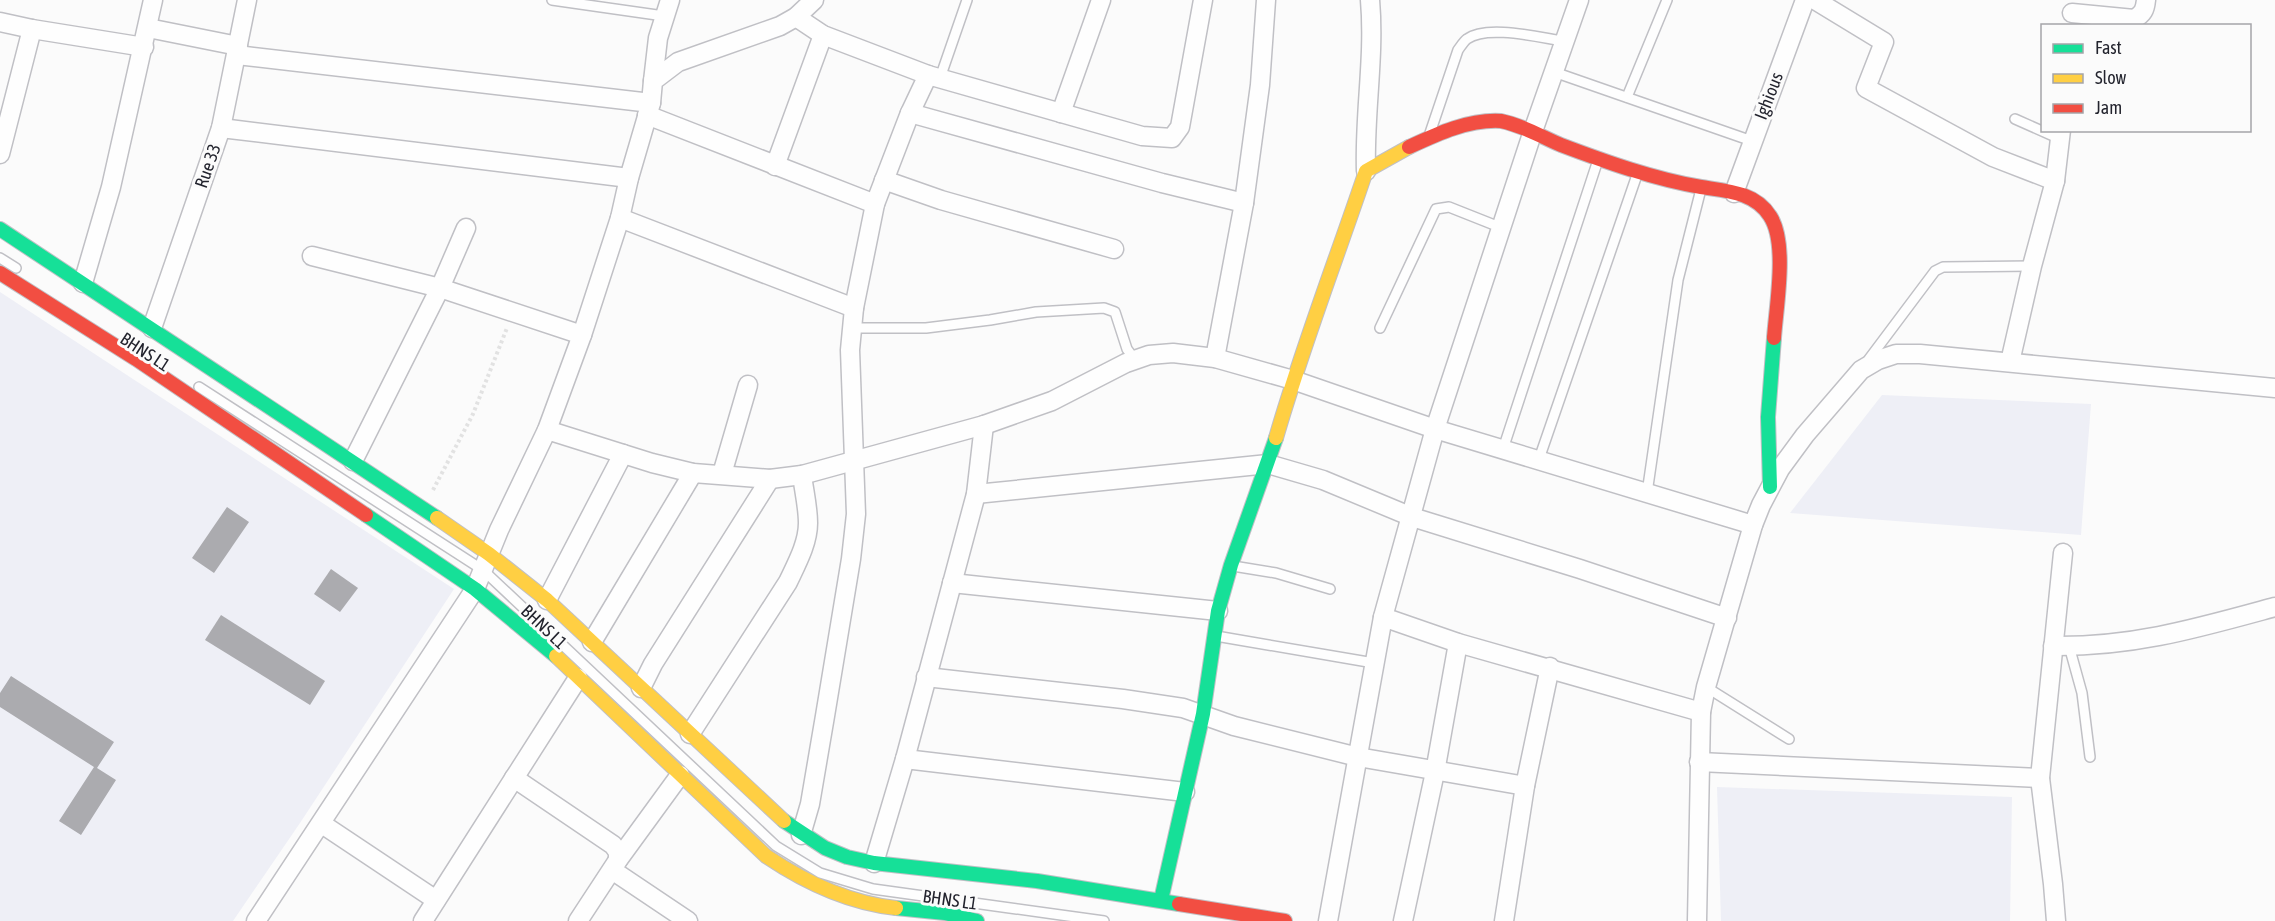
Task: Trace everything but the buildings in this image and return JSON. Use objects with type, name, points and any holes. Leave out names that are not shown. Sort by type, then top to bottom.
[{"type":"street","points":[[83,283],[111,187],[153,0]]},
{"type":"street","name":"Rue 33","points":[[152,328],[221,128],[247,0]]},
{"type":"street","points":[[653,81],[678,62],[780,26],[814,0]]},
{"type":"street","points":[[1061,113],[1101,0]]},
{"type":"street","points":[[796,16],[823,35],[934,77],[1142,136],[1172,138],[1180,127],[1203,0]]},
{"type":"street","points":[[1215,358],[1244,203],[1260,85],[1266,0]]},
{"type":"street","points":[[1161,900],[1203,714],[1218,611],[1231,566],[1268,464],[1293,380],[1325,294],[1365,171],[1364,132],[1372,27],[1370,0]]},
{"type":"street","points":[[1328,921],[1383,617],[1435,429],[1532,134],[1579,0]]},
{"type":"street","name":"Ighious","points":[[1734,193],[1805,0]]},
{"type":"street","points":[[1815,0],[1884,42],[1866,88],[1993,157],[2055,181]]},
{"type":"street","points":[[2071,13],[2134,19],[2145,9],[2146,0]]},
{"type":"street","points":[[256,921],[322,824],[481,573],[547,430],[582,335],[620,218],[649,109],[658,38],[667,8]]},
{"type":"street","points":[[0,22],[144,47]]},
{"type":"street","points":[[148,28],[238,50],[649,109],[775,166],[875,204]]},
{"type":"street","points":[[0,154],[32,29]]},
{"type":"street","points":[[775,166],[823,35]]},
{"type":"street","points":[[801,835],[810,804],[851,559],[856,514],[850,350],[854,308],[875,204],[910,113],[934,77]]},
{"type":"street","points":[[910,113],[1162,183],[1244,203]]},
{"type":"street","points":[[1365,171],[1428,138],[1480,122],[1496,121],[1512,123],[1532,134],[1599,159],[1701,188],[1734,193],[1755,201],[1772,217],[1778,231],[1780,249],[1768,417],[1770,487]]},
{"type":"street","points":[[221,128],[629,178]]},
{"type":"street","points":[[2010,362],[2032,266],[2055,181],[2060,135]]},
{"type":"street","points":[[884,180],[1003,218],[1114,249]]},
{"type":"street","points":[[620,218],[854,308]]},
{"type":"street","points":[[353,460],[440,288],[466,228]]},
{"type":"street","points":[[0,229],[353,460],[423,509],[552,653],[766,856],[788,872],[837,896],[889,914],[945,913],[977,921]]},
{"type":"street","points":[[312,256],[440,288],[582,335]]},
{"type":"street","points":[[0,273],[481,573],[547,600],[776,814],[822,849],[848,858],[874,863],[1037,881],[1285,921]]},
{"type":"street","points":[[547,430],[693,473],[770,479],[802,475],[984,425],[1052,402],[1135,360],[1149,355],[1173,353],[1215,358],[1293,380],[1435,429],[1753,525]]},
{"type":"street","points":[[1697,921],[1701,712],[1753,525],[1770,487],[1792,451],[1861,370],[1878,360],[1896,354],[1920,354],[2275,388]]},
{"type":"street","points":[[722,474],[748,385]]},
{"type":"street","points":[[874,863],[905,759],[976,494],[984,425]]},
{"type":"street","points":[[547,600],[623,454]]},
{"type":"street","points":[[976,494],[1268,464],[1323,480],[1412,517],[1580,568],[1727,618]]},
{"type":"street","points":[[592,642],[693,473]]},
{"type":"street","points":[[690,734],[788,582],[799,559],[806,540],[808,524],[802,475]]},
{"type":"street","points":[[641,688],[653,664],[770,479]]},
{"type":"street","points":[[2056,921],[2040,778],[2061,646],[2063,553]]},
{"type":"street","points":[[952,583],[1218,611]]},
{"type":"street","points":[[2061,646],[2122,643],[2155,638],[2275,607]]},
{"type":"street","points":[[1383,617],[1458,643],[1701,712]]},
{"type":"street","points":[[1403,921],[1435,772],[1458,643]]},
{"type":"street","points":[[1504,921],[1525,786],[1550,668]]},
{"type":"street","points":[[927,677],[1132,700],[1183,708],[1234,726],[1358,758],[1525,786]]},
{"type":"street","points":[[423,921],[578,678]]},
{"type":"street","points":[[905,759],[1185,792]]},
{"type":"street","points":[[1699,762],[2040,778]]},
{"type":"street","points":[[578,921],[615,865],[681,775]]},
{"type":"street","points":[[514,778],[613,845],[618,852],[615,865]]},
{"type":"street","points":[[322,824],[436,900]]},
{"type":"street","points":[[615,865],[688,921]]},
{"type":"lane","points":[[552,0],[667,8]]},
{"type":"lane","points":[[934,77],[967,0]]},
{"type":"lane","points":[[1627,98],[1667,0]]},
{"type":"lane","points":[[1428,138],[1458,50],[1467,39],[1479,33],[1500,32],[1564,41]]},
{"type":"lane","points":[[1554,72],[1752,141]]},
{"type":"lane","points":[[2014,119],[2041,128]]},
{"type":"lane","points":[[1503,448],[1599,159]]},
{"type":"lane","points":[[1539,459],[1638,171]]},
{"type":"lane","points":[[1647,493],[1678,280],[1701,188]]},
{"type":"lane","points":[[1380,328],[1436,209],[1449,207],[1502,228]]},
{"type":"lane","points":[[0,260],[23,274]]},
{"type":"lane","points":[[1861,370],[1935,271],[1943,267],[2032,266]]},
{"type":"lane","name":"BHNS L1","points":[[36,283],[481,573],[748,827],[798,866],[823,878],[868,891],[1066,921]]},
{"type":"lane","points":[[852,328],[926,328],[1036,312],[1104,308],[1115,312],[1127,349],[1135,360]]},
{"type":"lane","name":"BHNS L1","points":[[191,382],[481,573],[776,846],[820,873],[873,889],[1104,921]]},
{"type":"lane","points":[[1231,566],[1276,573],[1330,589]]},
{"type":"lane","points":[[1214,636],[1374,663]]},
{"type":"lane","points":[[2061,646],[2082,693],[2090,756]]},
{"type":"lane","points":[[1707,687],[1789,739]]},
{"type":"path","points":[[423,509],[473,414],[514,312]]},
{"type":"shaded area","points":[[0,292],[454,589],[233,921],[0,921]]},
{"type":"shaded area","points":[[1882,395],[2091,404],[2081,535],[1790,513]]},
{"type":"shaded area","points":[[1717,787],[2012,797],[2010,921],[1721,921]]},
{"type":"traffic: fast","points":[[0,229],[437,518]]},
{"type":"traffic: fast","points":[[1770,487],[1768,417],[1774,338]]},
{"type":"traffic: fast","points":[[1161,900],[1203,714],[1218,611],[1231,565],[1276,438]]},
{"type":"traffic: fast","points":[[366,515],[475,589],[556,656]]},
{"type":"traffic: fast","points":[[784,821],[825,848],[847,857],[874,863],[1037,881],[1179,904]]},
{"type":"traffic: fast","points":[[896,908],[945,913],[977,921]]},
{"type":"traffic: slow","points":[[1276,438],[1308,337],[1366,171],[1409,147]]},
{"type":"traffic: slow","points":[[437,518],[489,554],[547,600],[784,821]]},
{"type":"traffic: slow","points":[[556,656],[766,856],[796,875],[828,890],[861,902],[896,908]]},
{"type":"traffic: jam","points":[[1409,147],[1465,125],[1501,121],[1524,128],[1595,158],[1630,169],[1748,197],[1764,208],[1770,216],[1778,242],[1780,276],[1774,338]]},
{"type":"traffic: jam","points":[[0,273],[136,359],[366,515]]},
{"type":"traffic: jam","points":[[1179,904],[1285,921]]}]
